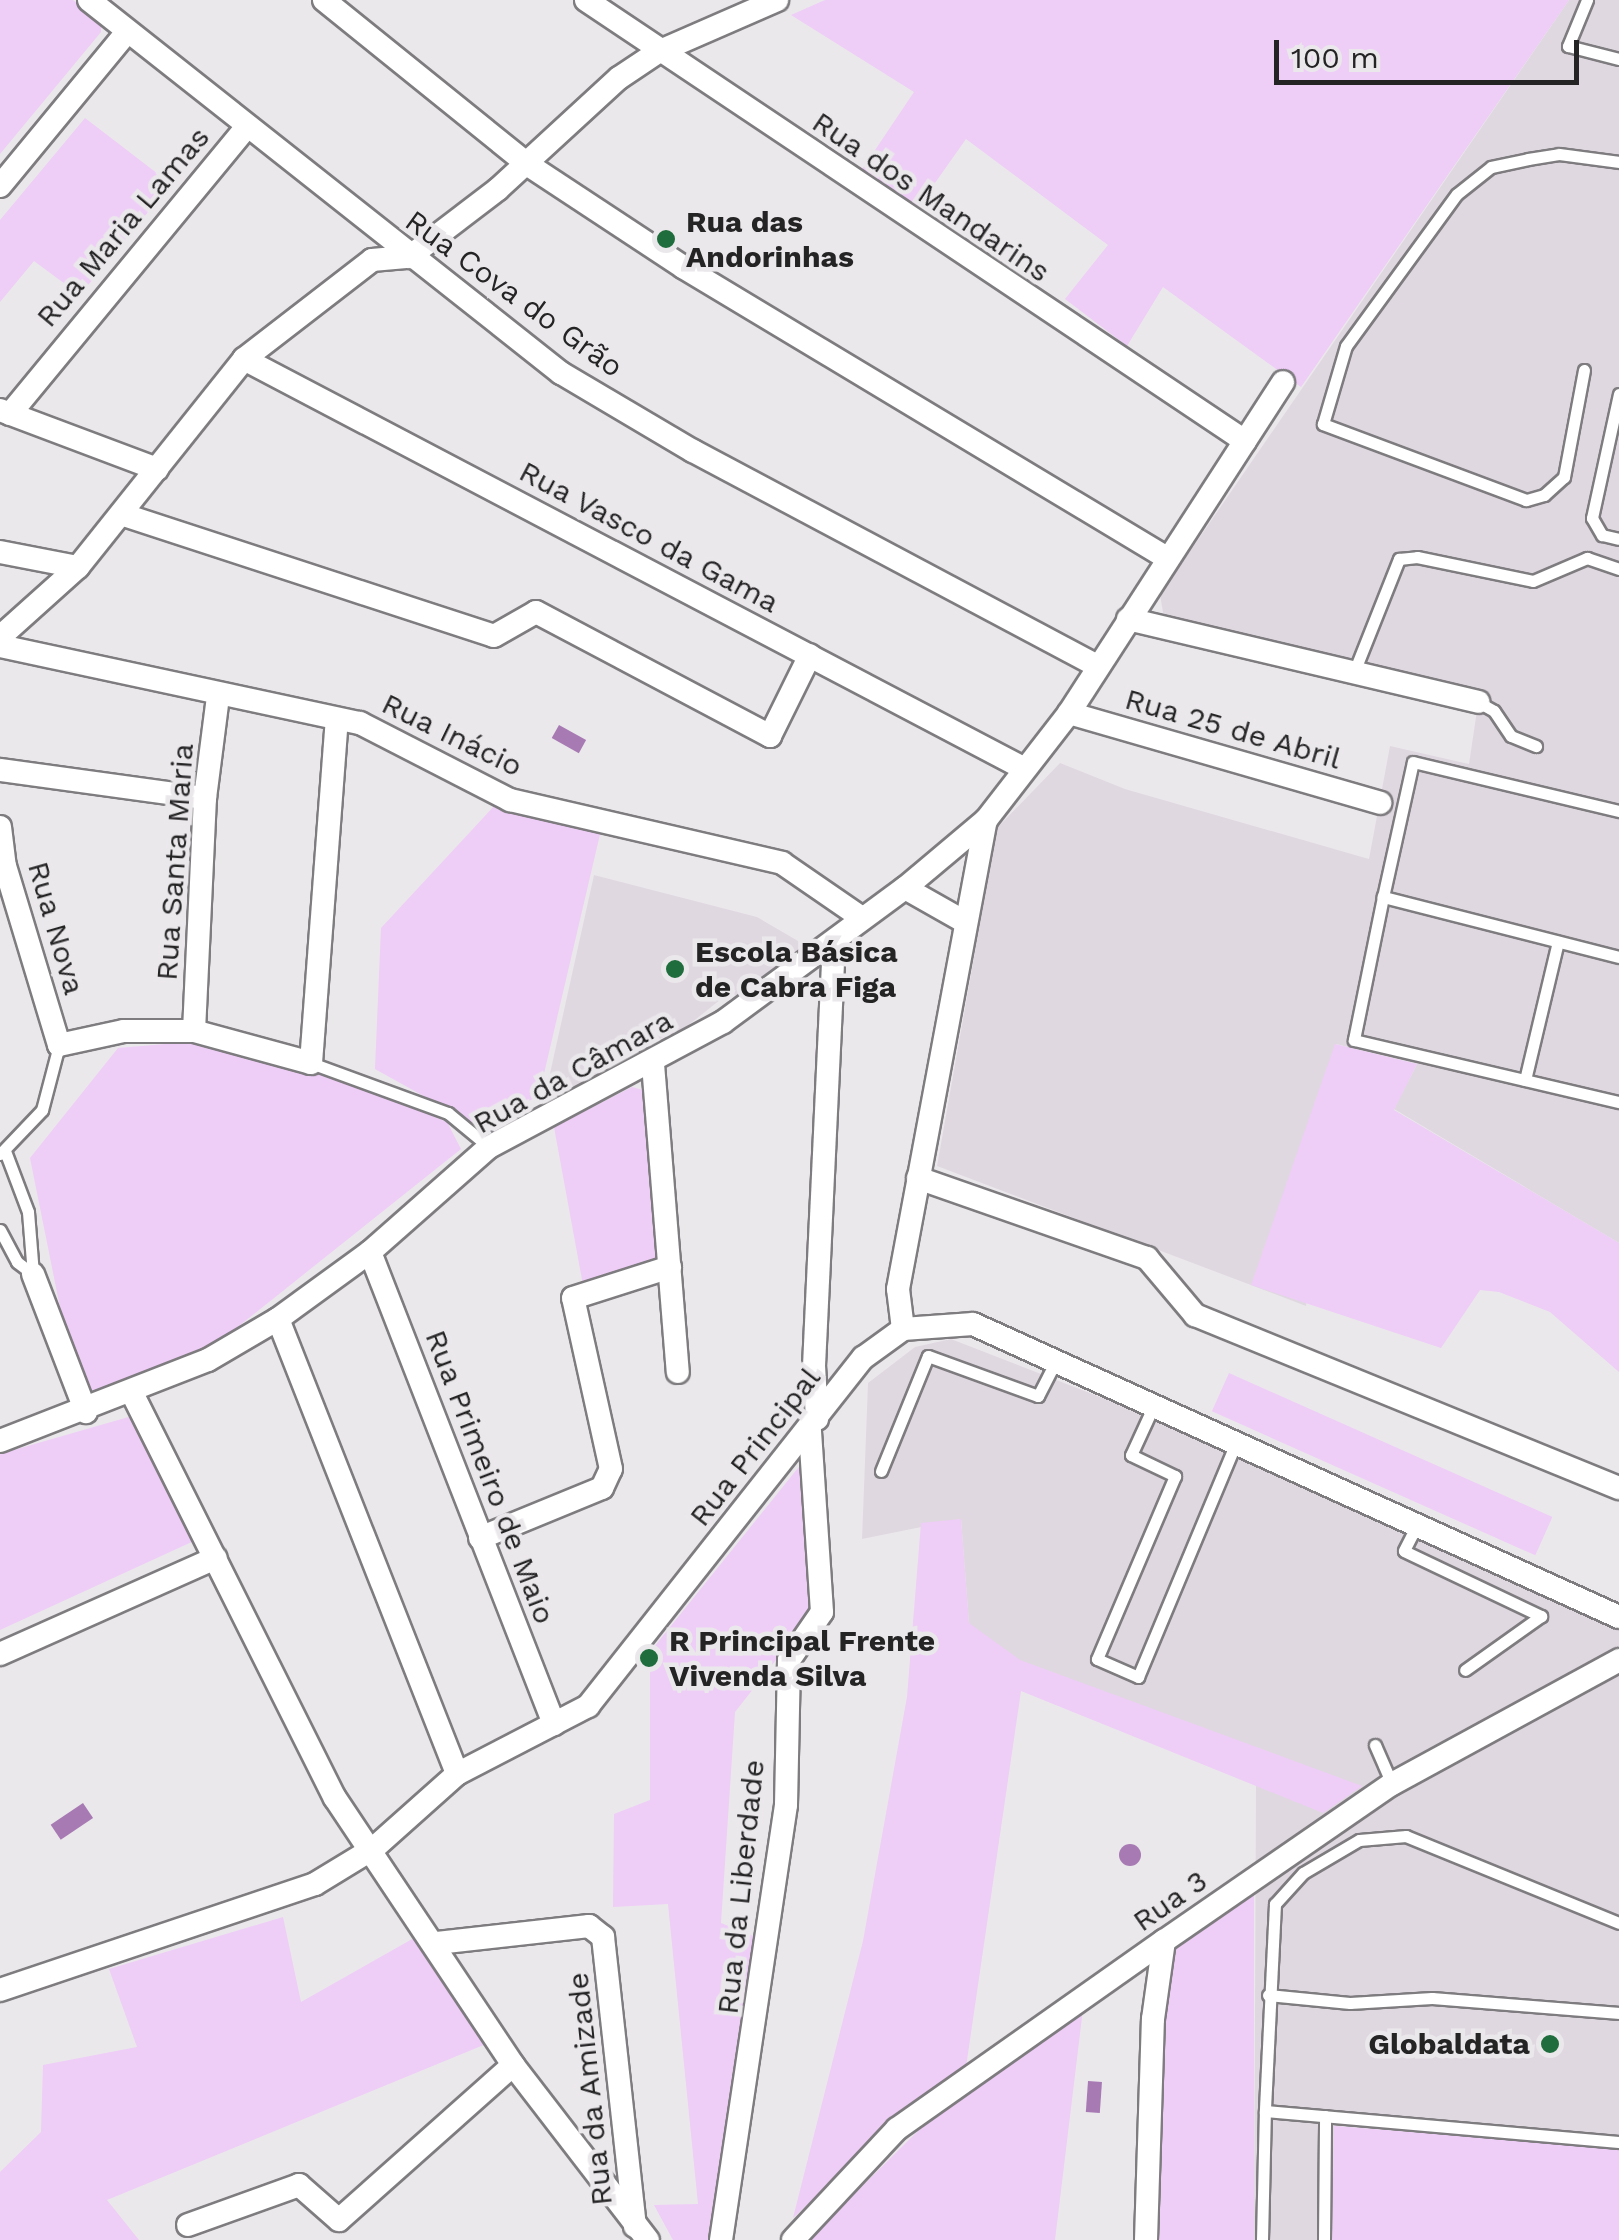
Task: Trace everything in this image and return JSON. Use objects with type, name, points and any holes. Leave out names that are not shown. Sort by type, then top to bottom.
[{"type":"street","name":"Rua Cova do Grão","points":[[89,0],[409,257],[561,373],[692,451],[1098,666]]},
{"type":"street","points":[[324,0],[526,164],[683,267],[1167,558]]},
{"type":"street","name":"Rua dos Mandarins","points":[[586,0],[658,52],[1244,441]]},
{"type":"street","points":[[0,637],[78,567],[244,359],[372,260],[409,257],[526,164],[598,93],[658,52],[777,0]]},
{"type":"street","points":[[0,186],[127,32]]},
{"type":"street","name":"Rua Maria Lamas","points":[[5,412],[247,126]]},
{"type":"street","name":"Rua Vasco da Gama","points":[[244,359],[1025,769]]},
{"type":"street","name":"Rua da Câmara","points":[[0,1441],[86,1412],[208,1360],[278,1319],[370,1252],[489,1148],[653,1064],[834,944],[862,918],[905,888],[986,820],[1069,713],[1283,382]]},
{"type":"street","points":[[5,412],[157,470]]},
{"type":"street","points":[[121,514],[494,636],[536,612],[770,736],[810,655]]},
{"type":"street","points":[[0,552],[78,567]]},
{"type":"street","points":[[1128,619],[1478,702]]},
{"type":"street","name":"Rua Inácio","points":[[0,646],[218,698],[385,732],[510,800],[782,863],[862,918]]},
{"type":"street","name":"Rua Santa Maria","points":[[194,1031],[205,798],[218,698]]},
{"type":"street","name":"Rua 25 de Abril","points":[[1069,713],[1380,803]]},
{"type":"street","points":[[59,1046],[124,1031],[194,1031],[311,1063],[338,720]]},
{"type":"street","points":[[0,770],[205,798]]},
{"type":"street","points":[[986,820],[898,1290],[902,1328],[973,1324],[1619,1617]]},
{"type":"street","name":"Rua Nova","points":[[0,827],[5,866],[59,1046]]},
{"type":"street","points":[[905,888],[964,922]]},
{"type":"street","name":"Rua da Liberdade","points":[[721,2240],[786,1805],[789,1660],[822,1612],[814,1366],[834,944]]},
{"type":"street","points":[[653,1064],[678,1372]]},
{"type":"street","points":[[918,1178],[1147,1258],[1195,1315],[1619,1488]]},
{"type":"street","name":"Rua Primeiro de Maio","points":[[370,1252],[554,1724]]},
{"type":"street","points":[[480,1538],[602,1488],[611,1469],[573,1298],[670,1268]]},
{"type":"street","points":[[33,1274],[86,1412]]},
{"type":"street","points":[[278,1319],[458,1774]]},
{"type":"street","name":"Rua Principal","points":[[0,1990],[315,1884],[374,1848],[458,1774],[588,1706],[863,1358],[902,1328]]},
{"type":"street","points":[[132,1393],[336,1798],[437,1943],[513,2066],[642,2233]]},
{"type":"street","points":[[0,1654],[216,1558]]},
{"type":"street","name":"Rua 3","points":[[792,2240],[897,2130],[1164,1941],[1392,1784],[1619,1660]]},
{"type":"street","name":"Rua da Amizade","points":[[437,1943],[589,1926],[603,1937],[642,2233]]},
{"type":"street","points":[[1146,2240],[1153,2020],[1164,1941]]},
{"type":"street","points":[[188,2226],[299,2185],[339,2220],[513,2066]]},
{"type":"lane","points":[[1588,0],[1568,46],[1619,58]]},
{"type":"lane","points":[[1584,370],[1564,477],[1544,495],[1526,500],[1322,424],[1346,346],[1456,194],[1491,167],[1528,159],[1560,154],[1619,162]]},
{"type":"lane","points":[[1619,394],[1592,518],[1602,535],[1619,539]]},
{"type":"lane","points":[[1354,672],[1399,559],[1417,557],[1532,581],[1586,558],[1619,568]]},
{"type":"lane","points":[[1478,702],[1494,711],[1512,736],[1536,746]]},
{"type":"lane","points":[[1619,811],[1414,762],[1354,1040],[1619,1102]]},
{"type":"lane","points":[[1383,897],[1619,957]]},
{"type":"lane","points":[[1526,1080],[1558,942]]},
{"type":"lane","points":[[33,1274],[28,1212],[3,1152],[42,1110],[59,1046]]},
{"type":"lane","points":[[311,1063],[448,1113],[489,1148]]},
{"type":"lane","points":[[0,1230],[17,1262],[33,1274]]},
{"type":"lane","points":[[882,1471],[928,1356],[1038,1396],[1055,1362]]},
{"type":"lane","points":[[1154,1405],[1131,1455],[1175,1476],[1096,1659],[1138,1677],[1236,1440]]},
{"type":"lane","points":[[1418,1523],[1404,1551],[1541,1616],[1465,1670]]},
{"type":"lane","points":[[1375,1745],[1392,1784]]},
{"type":"lane","points":[[1262,2240],[1268,1995],[1279,1894],[1370,1835],[1435,1846],[1619,1923]]},
{"type":"lane","points":[[1268,1995],[1350,2003],[1432,1998],[1619,2013]]},
{"type":"lane","points":[[1264,2111],[1619,2142]]},
{"type":"lane","points":[[1324,2240],[1325,2116]]},
{"type":"shaded area","points":[[0,0],[73,0],[101,21],[101,32],[0,154]]},
{"type":"shaded area","points":[[825,0],[1569,0],[1301,387],[1163,287],[1127,346],[1065,299],[1108,245],[966,139],[918,207],[861,171],[914,92],[791,15]]},
{"type":"shaded area","points":[[1569,0],[1619,0],[1619,1243],[1394,1109],[1417,1064],[1336,1044],[1306,1306],[937,1166],[997,828],[1060,763],[1125,789],[1369,859],[1390,746],[1469,764],[1480,690],[1164,618],[1160,595]]},
{"type":"shaded area","points":[[85,118],[171,184],[80,295],[34,261],[0,302],[0,220]]},
{"type":"shaded area","points":[[559,725],[586,740],[579,753],[552,738]]},
{"type":"shaded area","points":[[496,804],[601,830],[539,1095],[483,1129],[375,1069],[381,928]]},
{"type":"shaded area","name":"Escola Básica de Cabra Figa","points":[[594,875],[757,917],[805,945],[741,998],[730,992],[686,1027],[601,1065],[597,1079],[543,1105]]},
{"type":"shaded area","points":[[202,1041],[323,1071],[447,1122],[461,1149],[210,1349],[94,1400],[67,1342],[30,1158],[118,1048]]},
{"type":"shaded area","points":[[1335,1044],[1417,1064],[1394,1110],[1619,1243],[1619,1372],[1550,1312],[1499,1292],[1480,1290],[1441,1348],[1251,1285]]},
{"type":"shaded area","points":[[632,1087],[650,1092],[661,1250],[655,1263],[583,1285],[554,1127]]},
{"type":"shaded area","points":[[951,1339],[1105,1399],[1619,1628],[1619,2148],[1334,2126],[1332,2240],[1254,2240],[1256,1784],[1020,1690],[969,1623],[961,1519],[862,1539],[868,1383],[915,1347]]},
{"type":"shaded area","points":[[1229,1373],[1552,1517],[1535,1555],[1212,1411]]},
{"type":"shaded area","points":[[132,1416],[196,1540],[0,1630],[0,1454]]},
{"type":"shaded area","points":[[802,1463],[812,1614],[735,1712],[721,1923],[756,1937],[714,2240],[673,2240],[654,2205],[698,2204],[668,1904],[613,1907],[614,1814],[650,1800],[650,1652]]},
{"type":"shaded area","points":[[961,1519],[969,1623],[1020,1660],[1362,1786],[1323,1813],[1021,1691],[966,2067],[893,2123],[793,2218],[863,1941],[907,1697],[921,1523]]},
{"type":"shaded area","points":[[83,1803],[93,1818],[61,1840],[51,1825]]},
{"type":"shaded area","points":[[1126,1844],[1134,1844],[1141,1855],[1134,1866],[1126,1866],[1119,1859],[1119,1851]]},
{"type":"shaded area","points":[[1254,1893],[1254,2240],[1159,2240],[1167,1970],[1174,1949]]},
{"type":"shaded area","points":[[283,1917],[301,2002],[414,1938],[486,2044],[107,2200],[139,2240],[0,2240],[0,2172],[41,2132],[43,2065],[137,2047],[109,1969]]},
{"type":"shaded area","points":[[1083,2009],[1055,2240],[808,2240],[919,2130]]},
{"type":"shaded area","points":[[1088,2081],[1102,2082],[1100,2113],[1086,2112]]},
{"type":"shaded area","points":[[1334,2126],[1619,2148],[1619,2240],[1332,2240]]},
{"type":"place","name":"Rua das Andorinhas","points":[[666,239]]},
{"type":"place","name":"Escola Básica de Cabra Figa","points":[[675,969]]},
{"type":"place","name":"R Principal Frente Vivenda Silva","points":[[649,1658]]},
{"type":"place","name":"Globaldata","points":[[1550,2044]]}]
